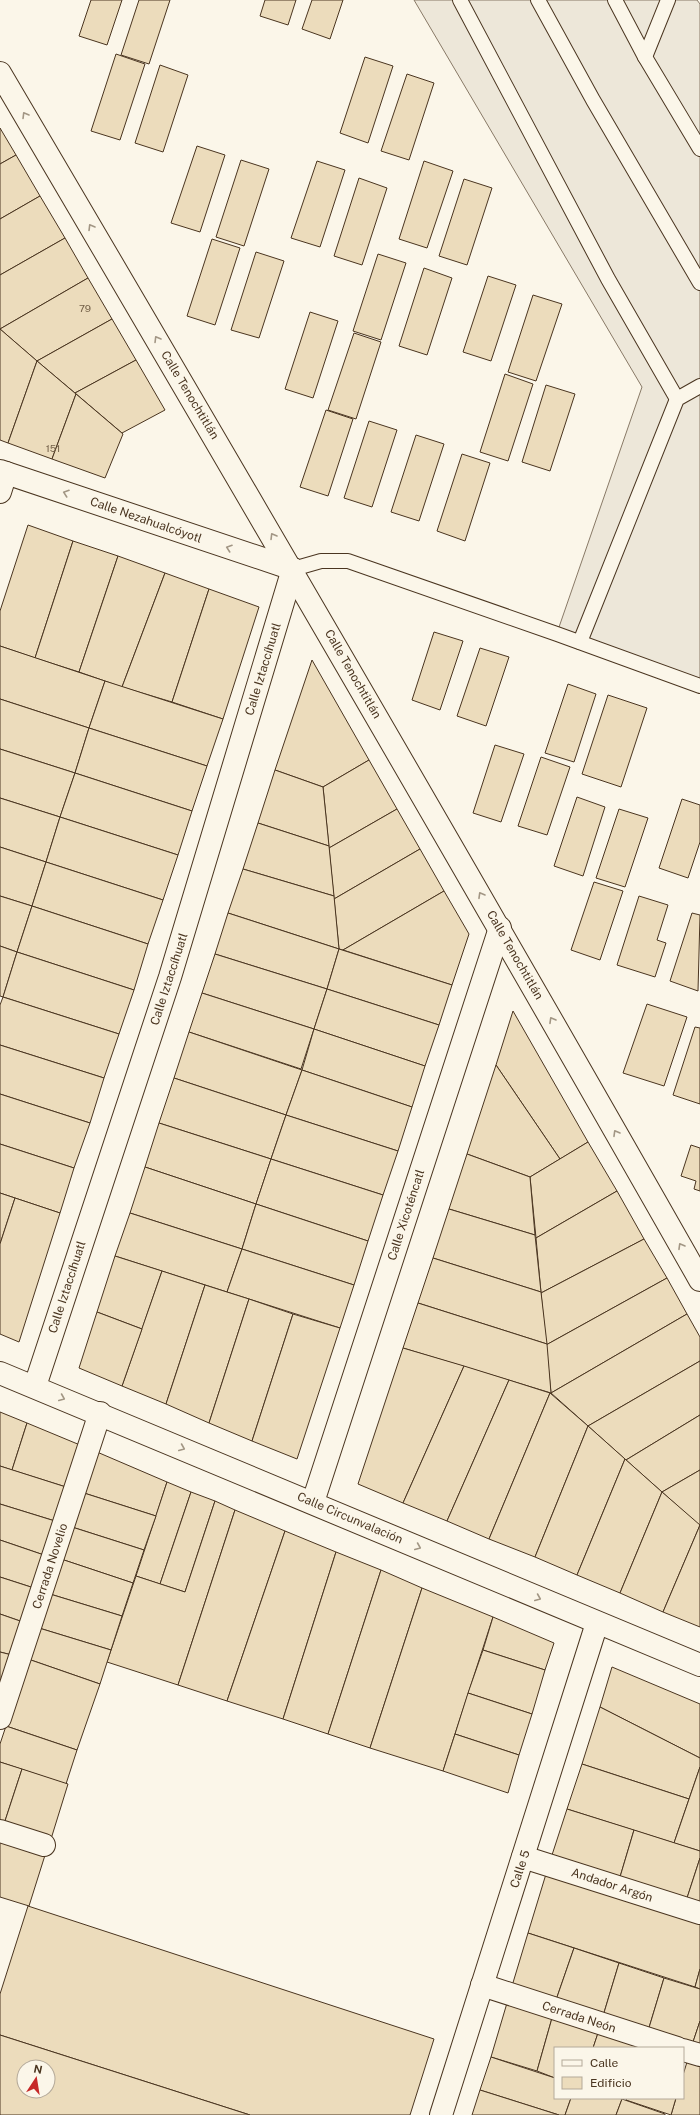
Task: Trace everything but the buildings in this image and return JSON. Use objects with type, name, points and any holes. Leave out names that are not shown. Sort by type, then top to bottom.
[{"type":"street","name":"Calle Tenochtitlán","points":[[0,73],[293,569],[500,928],[700,1280]]},
{"type":"street","name":"Calle Nezahualcóyotl","points":[[2,479],[293,569]]},
{"type":"street","name":"Calle Iztaccíhuatl","points":[[35,1386],[170,977],[293,569]]},
{"type":"street","name":"Calle Xicoténcatl","points":[[312,1502],[500,928]]},
{"type":"street","name":"Calle Circunvalación","points":[[0,1373],[100,1413],[596,1623],[700,1665]]},
{"type":"street","name":"Cerrada Novelio","points":[[0,1718],[100,1413]]},
{"type":"street","name":"Calle 5","points":[[441,2115],[596,1623]]},
{"type":"street","points":[[0,1831],[44,1845]]},
{"type":"street","name":"Andador Argón","points":[[523,1857],[700,1913]]},
{"type":"street","name":"Cerrada Neón","points":[[482,1985],[674,2047]]},
{"type":"street","points":[[684,2050],[700,2055]]},
{"type":"lane","points":[[460,0],[608,279],[677,399]]},
{"type":"lane","points":[[538,0],[593,100],[700,283]]},
{"type":"lane","points":[[615,0],[644,56],[700,149]]},
{"type":"lane","points":[[644,56],[668,0]]},
{"type":"lane","points":[[580,642],[677,399],[700,386]]},
{"type":"lane","points":[[293,569],[321,561],[348,562],[580,642],[700,686]]},
{"type":"shaded area","points":[[414,0],[697,0],[700,4],[700,679],[558,630],[642,387]]}]
